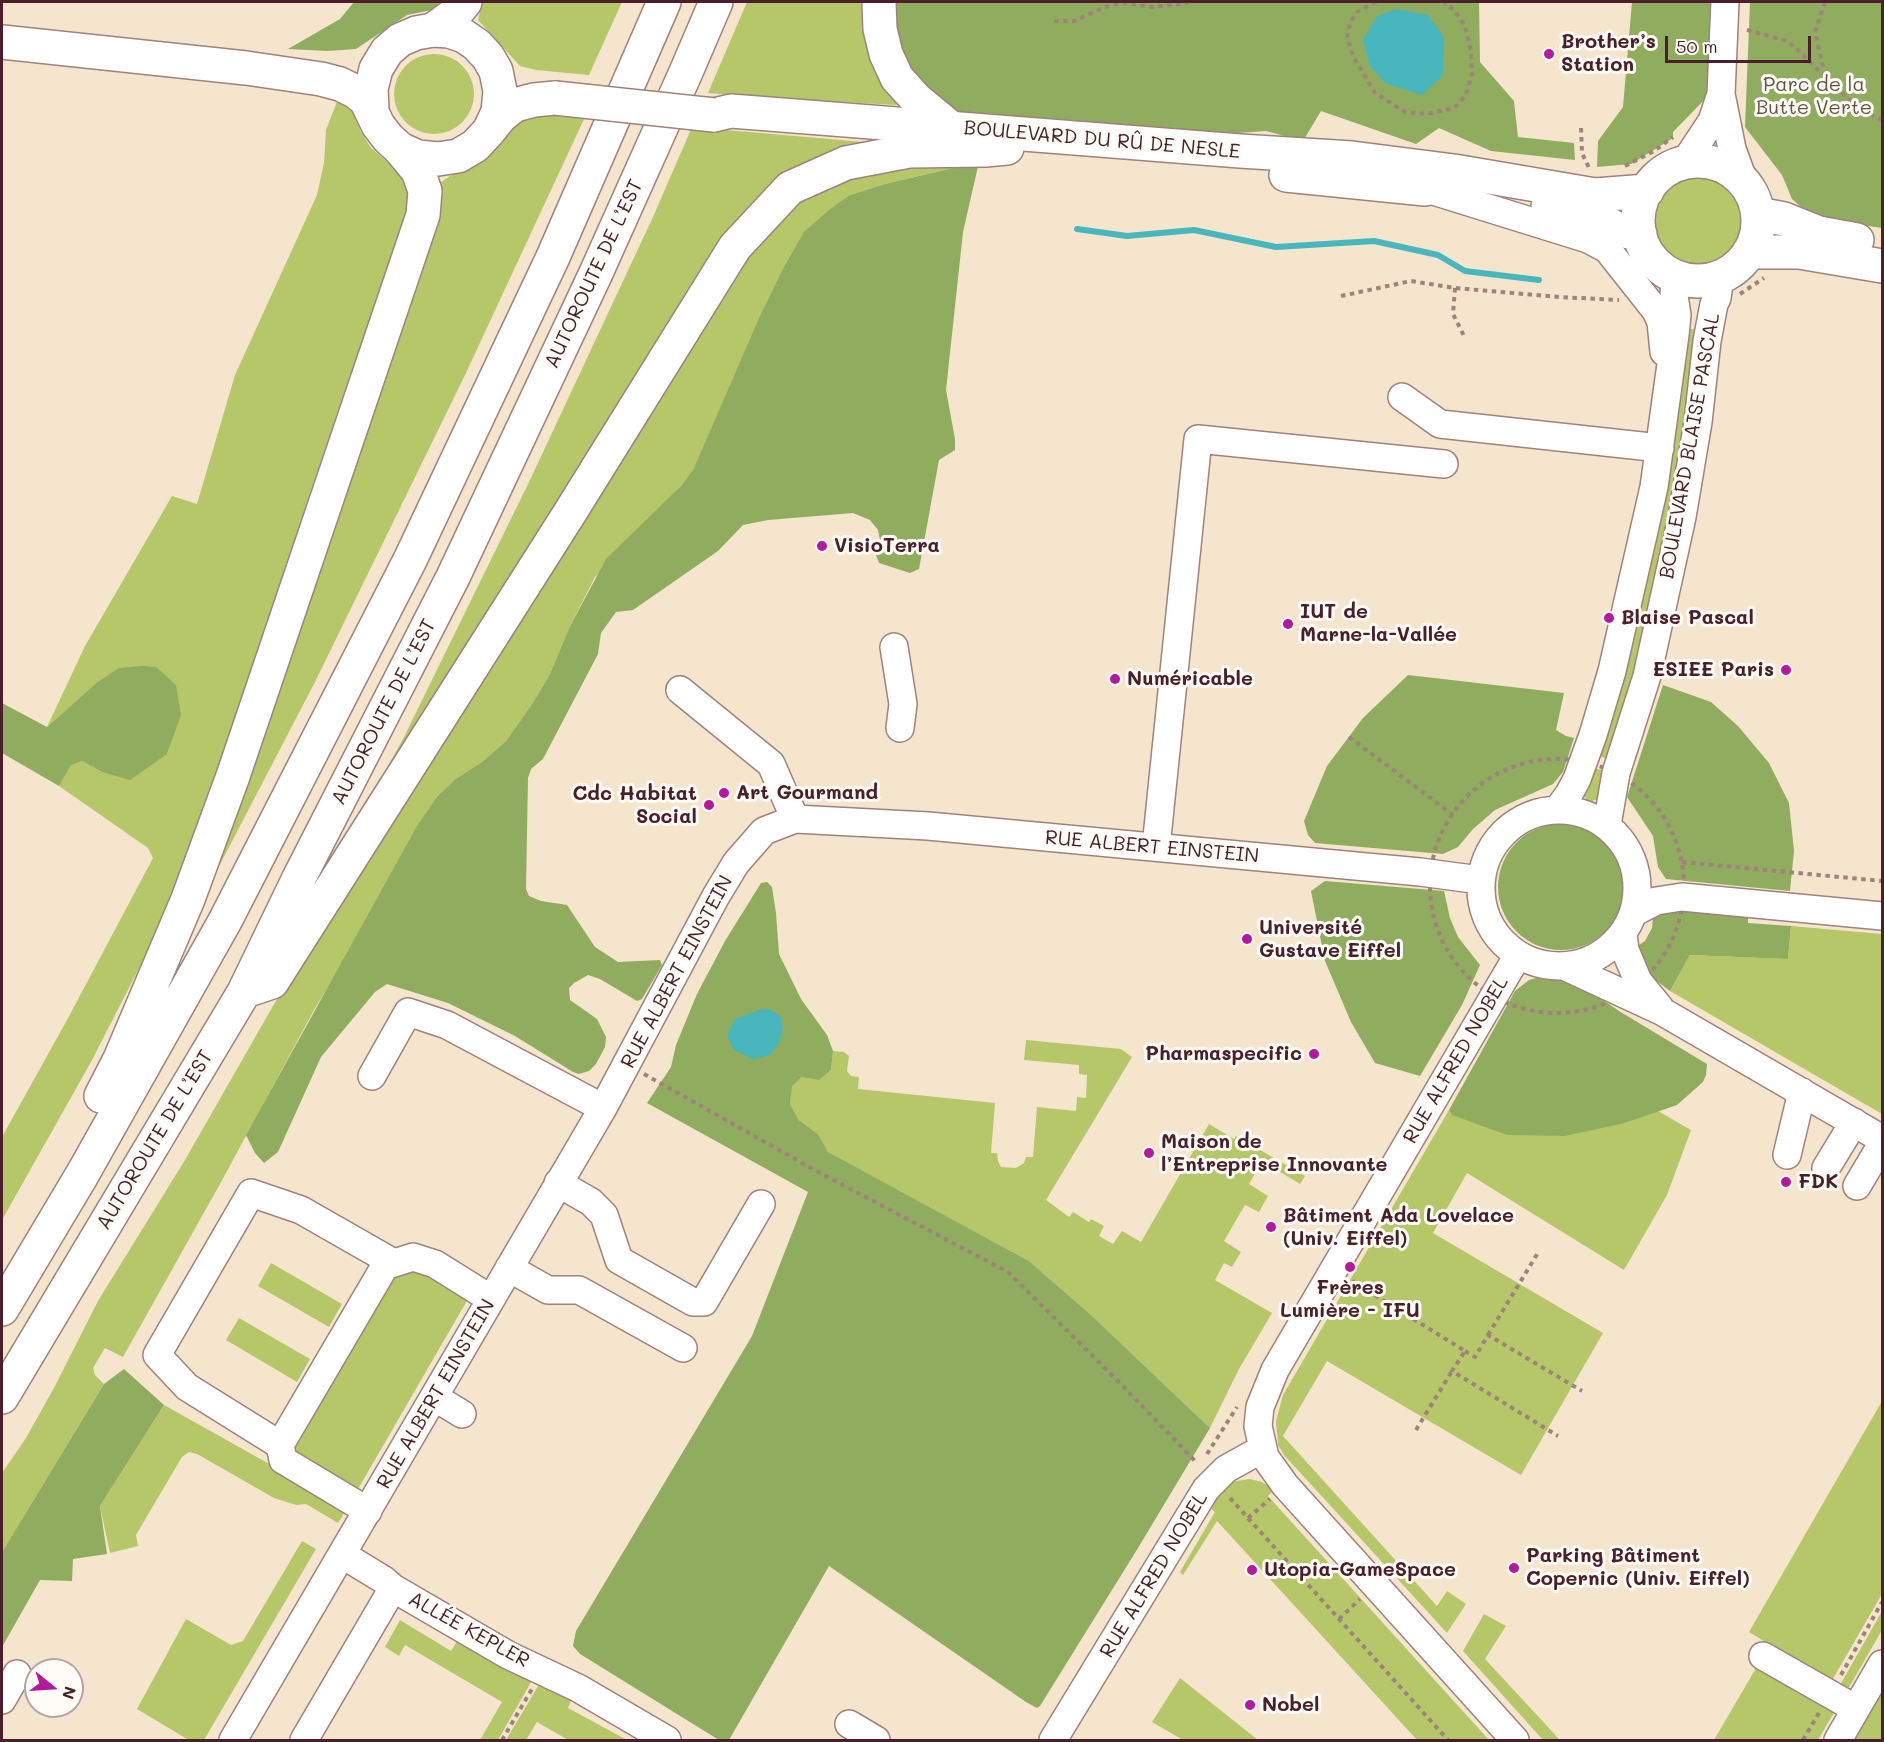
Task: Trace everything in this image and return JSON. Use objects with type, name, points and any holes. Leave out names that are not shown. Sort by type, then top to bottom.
[{"type":"main road","points":[[433,30],[456,13],[465,2]]},
{"type":"main road","points":[[2,1309],[82,1175],[225,921],[410,560],[554,257],[664,2]]},
{"type":"main road","name":"AUTOROUTE DE L’EST","points":[[2,1397],[244,992],[299,878],[453,577],[596,273],[716,2]]},
{"type":"main road","points":[[879,2],[880,29],[886,54],[897,78],[917,100],[951,128]]},
{"type":"main road","name":"BOULEVARD DU RÛ DE NESLE","points":[[246,68],[344,65],[366,60],[387,51],[400,40],[416,33],[433,30],[449,31],[464,36],[477,45],[488,57],[496,71],[500,92],[498,112],[489,131]]},
{"type":"main road","name":"BOULEVARD DU RÛ DE NESLE","points":[[2,42],[246,68],[340,84],[366,100],[378,125],[388,138],[400,149],[418,157],[438,159],[458,156],[475,146],[501,116],[515,105],[555,98]]},
{"type":"main road","points":[[372,109],[371,89],[376,69],[387,51]]},
{"type":"main road","name":"BOULEVARD DU RÛ DE NESLE","points":[[496,71],[517,89],[533,94],[714,115],[731,111],[1352,158],[1455,171],[1595,195],[1647,191]]},
{"type":"main road","points":[[714,115],[731,121],[986,142],[1007,148],[1510,198],[1567,211],[1607,223],[1619,230],[1640,234]]},
{"type":"main road","points":[[244,992],[272,982],[571,511],[735,247],[790,188],[846,163],[909,152],[1007,148]]},
{"type":"main road","points":[[82,1175],[85,1125],[120,1059],[188,899],[233,776],[423,215],[425,191],[418,171],[400,149]]},
{"type":"main road","points":[[1703,161],[1722,165],[1744,182],[1753,195],[1758,214],[1758,228],[1749,252],[1738,265],[1720,277],[1699,281],[1675,276],[1653,260],[1640,234],[1640,210],[1647,191],[1659,176],[1686,162],[1703,161]]},
{"type":"main road","points":[[1758,214],[1784,219],[1819,233],[1882,244]]},
{"type":"main road","points":[[1749,252],[1799,252],[1882,266]]},
{"type":"street","points":[[1725,2],[1721,94],[1732,149],[1744,182]]},
{"type":"street","points":[[1686,162],[1709,125],[1721,94]]},
{"type":"street","points":[[1402,398],[1440,424],[1662,435],[1664,358],[1661,322],[1649,300],[1607,249],[1588,239],[1427,189]]},
{"type":"street","name":"BOULEVARD BLAISE PASCAL","points":[[1558,809],[1569,794],[1584,762],[1612,671],[1654,487],[1677,323],[1674,296],[1675,276]]},
{"type":"street","name":"BOULEVARD BLAISE PASCAL","points":[[1607,825],[1616,773],[1647,676],[1682,517],[1698,422],[1707,341],[1720,277]]},
{"type":"street","points":[[1156,847],[1198,440],[1444,464]]},
{"type":"street","points":[[894,647],[903,704],[900,728]]},
{"type":"street","points":[[680,690],[771,764],[795,819]]},
{"type":"street","points":[[1663,1012],[1638,981],[1625,951],[1629,923],[1637,874],[1627,848],[1607,825],[1584,813],[1558,809],[1530,814],[1506,829],[1489,852],[1480,880],[1482,902],[1488,923],[1501,941],[1518,956],[1541,965],[1566,966],[1588,961],[1608,950],[1629,923],[1656,901],[1682,896],[1882,916]]},
{"type":"street","name":"RUE ALBERT EINSTEIN","points":[[233,1740],[603,1108],[691,939],[736,863],[764,831],[795,819],[981,830],[1420,872],[1480,880]]},
{"type":"street","points":[[1637,874],[1682,896]]},
{"type":"street","name":"RUE ALFRED NOBEL","points":[[1053,1740],[1206,1489],[1227,1469],[1262,1449],[1258,1426],[1260,1407],[1266,1388],[1518,956]]},
{"type":"street","points":[[1566,966],[1663,1012],[1854,1122],[1882,1142],[1857,1186]]},
{"type":"street","points":[[372,1076],[408,1012],[447,1025],[603,1108]]},
{"type":"street","points":[[1787,1155],[1802,1092]]},
{"type":"street","points":[[1826,1168],[1854,1122]]},
{"type":"street","points":[[558,1183],[591,1202],[604,1215],[619,1260],[693,1302],[704,1302],[761,1204]]},
{"type":"street","points":[[280,1445],[187,1388],[157,1355],[251,1193],[301,1210],[392,1262]]},
{"type":"street","points":[[368,1511],[283,1460],[280,1445],[385,1266],[413,1257],[435,1264],[491,1299]]},
{"type":"street","points":[[510,1268],[548,1290],[579,1290],[683,1348]]},
{"type":"street","points":[[434,1397],[462,1414]]},
{"type":"street","points":[[1262,1449],[1269,1466],[1285,1485],[1515,1740]]},
{"type":"street","points":[[343,1555],[393,1588]]},
{"type":"street","name":"ALLÉE KEPLER","points":[[304,1740],[393,1588],[508,1655],[578,1688],[667,1740]]},
{"type":"street","points":[[1763,1656],[1856,1709]]},
{"type":"street","points":[[1838,1740],[1882,1664]]},
{"type":"street","points":[[2,1700],[17,1674]]},
{"type":"street","points":[[849,1724],[876,1740]]},
{"type":"path","points":[[1054,21],[1074,21],[1104,7],[1124,3],[1151,7],[1189,2]]},
{"type":"path","points":[[1376,2],[1357,12],[1350,23],[1347,37],[1353,56],[1375,93],[1405,112],[1426,114],[1454,108],[1466,95],[1472,74],[1471,51],[1465,26],[1454,10],[1444,2]]},
{"type":"path","points":[[1825,2],[1815,32],[1826,76]]},
{"type":"path","points":[[1743,28],[1788,41],[1859,109],[1882,120]]},
{"type":"path","points":[[1619,170],[1654,151],[1679,132],[1709,125]]},
{"type":"path","points":[[1581,128],[1582,153],[1591,173]]},
{"type":"path","points":[[1341,296],[1411,281],[1455,288],[1623,300]]},
{"type":"path","points":[[1455,288],[1453,314],[1465,338]]},
{"type":"path","points":[[1349,738],[1454,815]]},
{"type":"path","points":[[1431,863],[1444,829],[1464,800],[1493,776],[1525,762],[1555,758],[1568,760]]},
{"type":"path","points":[[1626,776],[1643,788],[1658,804],[1677,840],[1682,862],[1682,896],[1678,930],[1650,972]]},
{"type":"path","points":[[1682,862],[1882,881]]},
{"type":"path","points":[[1428,883],[1432,912],[1440,936],[1458,967],[1480,988]]},
{"type":"path","points":[[1505,1003],[1556,1015],[1576,1014],[1604,1004]]},
{"type":"path","points":[[627,1064],[820,1173],[1008,1272],[1117,1380],[1194,1461]]},
{"type":"path","points":[[1334,1270],[1475,1357],[1539,1251]]},
{"type":"path","points":[[1488,1335],[1582,1391]]},
{"type":"path","points":[[1416,1430],[1464,1350]]},
{"type":"path","points":[[1452,1371],[1558,1436]]},
{"type":"path","points":[[1248,1518],[1285,1485]]},
{"type":"path","points":[[1224,1492],[1448,1740]]},
{"type":"path","points":[[1339,1619],[1375,1585]]},
{"type":"path","points":[[1803,1740],[1882,1602]]},
{"type":"path","points":[[502,1740],[543,1671]]},
{"type":"green space","points":[[354,2],[440,2],[432,10],[407,15],[356,49],[327,51],[288,49],[340,19]]},
{"type":"green space","points":[[482,2],[622,2],[589,75],[536,70],[520,66],[478,20]]},
{"type":"green space","points":[[747,2],[862,2],[861,8],[869,35],[903,101],[897,105],[823,101],[817,103],[708,93]]},
{"type":"green space","points":[[896,2],[1479,2],[1480,62],[1514,101],[1518,137],[1574,143],[1575,160],[1491,151],[1439,128],[1416,144],[1321,111],[1303,141],[1266,131],[1224,134],[990,121],[938,108],[909,73],[896,23]]},
{"type":"green space","points":[[1632,2],[1711,2],[1707,97],[1673,132],[1673,138],[1631,164],[1597,167],[1598,141],[1623,107]]},
{"type":"green space","name":"Parc de la Butte Verte","points":[[1750,2],[1882,2],[1882,228],[1814,218],[1792,199],[1782,175],[1745,127]]},
{"type":"green space","points":[[426,54],[442,54],[463,65],[474,86],[474,102],[463,123],[442,134],[426,134],[412,128],[400,116],[394,102],[394,86],[400,72],[412,60]]},
{"type":"green space","points":[[338,99],[355,112],[361,132],[371,148],[410,181],[408,207],[207,803],[155,937],[91,1062],[2,1220],[2,1137],[153,858],[148,848],[59,786],[71,764],[82,761],[102,772],[167,754],[173,736],[95,684],[47,727],[85,646],[172,496],[197,504],[235,375],[317,195],[324,163],[326,130]]},
{"type":"green space","points":[[542,113],[585,117],[465,375],[315,682],[214,876],[433,195],[440,183],[450,176],[484,161],[516,123]]},
{"type":"green space","points":[[692,127],[864,142],[863,148],[824,161],[611,419],[377,786],[403,739],[530,480],[653,217]]},
{"type":"green space","points":[[979,162],[885,184],[850,195],[694,468],[681,486],[595,577],[569,628],[550,674],[506,741],[482,762],[457,778],[314,1010],[123,1357],[105,1348],[93,1368],[95,1375],[104,1384],[2,1552],[2,1473],[26,1438],[98,1301],[185,1160],[273,1006],[361,862],[728,273],[797,201],[875,167]]},
{"type":"green space","points":[[979,162],[963,232],[946,390],[955,450],[939,460],[919,569],[910,573],[879,563],[876,555],[880,540],[878,530],[870,520],[853,513],[768,520],[743,525],[718,551],[633,610],[616,612],[601,633],[598,654],[543,759],[531,769],[528,778],[526,889],[529,896],[541,901],[567,905],[595,947],[618,962],[660,960],[662,965],[642,999],[637,1001],[600,979],[588,975],[569,988],[570,1000],[597,1019],[606,1037],[605,1047],[596,1064],[589,1071],[579,1074],[573,1072],[515,1036],[448,1003],[387,984],[375,992],[321,1057],[278,1152],[264,1163],[255,1153],[246,1135],[417,826],[437,797],[457,778],[482,762],[506,741],[550,674],[569,628],[606,559],[681,486],[694,468],[760,316],[804,232],[850,195],[885,184]]},
{"type":"green space","points":[[1700,177],[1717,180],[1732,190],[1742,205],[1745,222],[1742,239],[1732,254],[1717,264],[1700,267],[1683,264],[1668,254],[1658,239],[1655,222],[1658,205],[1668,190],[1683,180]]},
{"type":"green space","points":[[1684,328],[1700,330],[1658,592],[1611,761],[1595,754]]},
{"type":"green space","points":[[156,667],[176,685],[181,715],[167,754],[130,780],[102,772],[82,761],[71,765],[59,786],[2,753],[2,703],[47,727],[95,684],[119,668]]},
{"type":"green space","points":[[1408,675],[1564,693],[1556,730],[1574,738],[1563,772],[1553,784],[1495,810],[1473,829],[1458,847],[1443,854],[1315,843],[1308,835],[1304,821],[1327,766],[1363,718]]},
{"type":"green space","points":[[1663,685],[1711,702],[1738,726],[1769,763],[1789,803],[1794,851],[1790,891],[1666,879],[1658,867],[1653,836],[1627,797]]},
{"type":"green space","points":[[1591,767],[1607,772],[1598,799],[1590,802],[1582,795]]},
{"type":"green space","points":[[1561,824],[1585,829],[1605,843],[1619,863],[1624,887],[1619,911],[1605,931],[1585,945],[1561,950],[1537,945],[1517,931],[1503,911],[1498,887],[1503,863],[1517,843],[1537,829]]},
{"type":"green space","points":[[1325,881],[1444,891],[1450,918],[1458,937],[1480,965],[1462,1005],[1420,1076],[1375,1063],[1351,1022],[1325,961],[1311,891]]},
{"type":"green space","points":[[767,882],[772,887],[779,954],[801,999],[827,1035],[833,1051],[831,1070],[819,1080],[802,1077],[792,1086],[790,1104],[799,1120],[818,1134],[828,1152],[1029,1261],[1090,1314],[1210,1428],[1138,1548],[1037,1708],[829,1566],[729,1740],[719,1740],[580,1654],[573,1646],[576,1631],[752,1336],[808,1192],[647,1103],[671,1067],[676,1045],[697,994],[725,941],[761,883]]},
{"type":"green space","points":[[1667,908],[1748,916],[1748,923],[1791,926],[1788,959],[1690,955],[1670,991],[1653,978],[1641,963],[1636,947],[1645,941],[1652,928],[1653,916]]},
{"type":"green space","points":[[1791,926],[1882,934],[1882,1114],[1670,991],[1690,955],[1788,959]]},
{"type":"green space","points":[[1546,975],[1579,983],[1619,1011],[1707,1064],[1703,1082],[1677,1105],[1625,1123],[1565,1136],[1507,1135],[1452,1115],[1449,1110],[1515,991],[1529,980]]},
{"type":"green space","points":[[1026,1040],[1121,1049],[1132,1057],[1046,1200],[1069,1217],[1073,1212],[1089,1222],[1091,1219],[1104,1226],[1099,1236],[1113,1244],[1122,1231],[1141,1242],[1209,1124],[1234,1139],[1236,1136],[1305,1176],[1300,1184],[1262,1161],[1249,1184],[1268,1196],[1259,1212],[1245,1205],[1224,1241],[1241,1252],[1232,1267],[1224,1263],[1215,1280],[1272,1313],[1239,1369],[1210,1428],[1090,1314],[1029,1261],[827,1152],[818,1134],[799,1120],[790,1104],[791,1086],[802,1077],[831,1070],[833,1051],[844,1052],[849,1056],[847,1071],[851,1076],[859,1077],[858,1089],[995,1103],[991,1153],[997,1153],[1001,1167],[1016,1168],[1024,1163],[1026,1157],[1033,1157],[1037,1107],[1076,1111],[1077,1097],[1086,1098],[1087,1075],[1079,1074],[1079,1065],[1024,1060]]},
{"type":"green space","points":[[1449,1110],[1453,1115],[1468,1120],[1625,1123],[1658,1111],[1691,1130],[1667,1195],[1624,1270],[1467,1173],[1433,1233],[1603,1333],[1521,1475],[1327,1361],[1283,1436],[1437,1606],[1447,1591],[1466,1604],[1447,1633],[1284,1455],[1278,1445],[1276,1421],[1283,1395]]},
{"type":"green space","points":[[271,1263],[342,1304],[329,1327],[258,1286]]},
{"type":"green space","points":[[406,1263],[472,1292],[354,1496],[290,1456],[383,1277]]},
{"type":"green space","points":[[239,1318],[310,1359],[297,1382],[226,1340]]},
{"type":"green space","points":[[124,1369],[164,1405],[100,1506],[107,1554],[73,1559],[72,1581],[40,1580],[2,1647],[2,1552],[104,1384]]},
{"type":"green space","points":[[1882,1401],[1882,1594],[1831,1682],[1749,1632]]},
{"type":"green space","points":[[164,1405],[346,1507],[342,1517],[338,1523],[306,1504],[296,1505],[274,1498],[197,1454],[189,1452],[182,1457],[136,1535],[138,1546],[110,1553],[100,1506]]},
{"type":"green space","points":[[1250,1479],[1262,1482],[1271,1488],[1273,1491],[1268,1496],[1489,1740],[1417,1740],[1217,1521],[1183,1575],[1180,1572],[1215,1512],[1207,1506],[1230,1482]]},
{"type":"green space","points":[[302,1541],[316,1549],[204,1740],[186,1740],[137,1709],[186,1619],[231,1645],[243,1641]]},
{"type":"green space","points":[[1882,1611],[1882,1630],[1847,1691],[1839,1687]]},
{"type":"green space","points":[[1484,1614],[1506,1626],[1485,1659],[1560,1740],[1543,1740],[1463,1651]]},
{"type":"green space","points":[[400,1620],[451,1651],[459,1638],[534,1677],[498,1740],[480,1740],[502,1702],[405,1645],[399,1656],[385,1647]]},
{"type":"green space","points":[[1759,1663],[1835,1711],[1818,1740],[1714,1740]]},
{"type":"green space","points":[[1180,1678],[1258,1740],[1183,1740],[1152,1722]]},
{"type":"green space","points":[[541,1681],[573,1696],[568,1708],[627,1740],[568,1740],[537,1722],[526,1740],[506,1740]]},
{"type":"green space","points":[[1882,1693],[1882,1740],[1855,1740]]},
{"type":"water","points":[[1396,9],[1428,15],[1444,37],[1443,75],[1422,95],[1385,83],[1370,66],[1363,40],[1377,16]]},
{"type":"water","points":[[762,1009],[771,1010],[781,1017],[783,1029],[778,1045],[770,1055],[753,1059],[734,1050],[727,1035],[735,1019]]},
{"type":"waterway","points":[[1077,229],[1127,236],[1194,230],[1276,247],[1374,241],[1438,255],[1465,271],[1539,280]]},
{"type":"place","name":"Brother’s Station","points":[[1549,54]]},
{"type":"place","name":"VisioTerra","points":[[822,546]]},
{"type":"place","name":"Blaise Pascal","points":[[1609,618]]},
{"type":"place","name":"IUT de Marne-la-Vallée","points":[[1288,624]]},
{"type":"place","name":"ESIEE Paris","points":[[1786,670]]},
{"type":"place","name":"Numéricable","points":[[1115,679]]},
{"type":"place","name":"Art Gourmand","points":[[724,793]]},
{"type":"place","name":"Cdc Habitat Social","points":[[709,805]]},
{"type":"place","name":"Université Gustave Eiffel","points":[[1247,939]]},
{"type":"place","name":"Pharmaspecific","points":[[1314,1054]]},
{"type":"place","name":"Maison de l’Entreprise Innovante","points":[[1149,1153]]},
{"type":"place","name":"FDK","points":[[1786,1182]]},
{"type":"place","name":"Bâtiment Ada Lovelace (Univ. Eiffel)","points":[[1271,1227]]},
{"type":"place","name":"Frères Lumière - IFU","points":[[1350,1267]]},
{"type":"place","name":"Parking Bâtiment Copernic (Univ. Eiffel)","points":[[1514,1568]]},
{"type":"place","name":"Utopia-GameSpace","points":[[1252,1570]]},
{"type":"place","name":"Nobel","points":[[1250,1705]]}]
